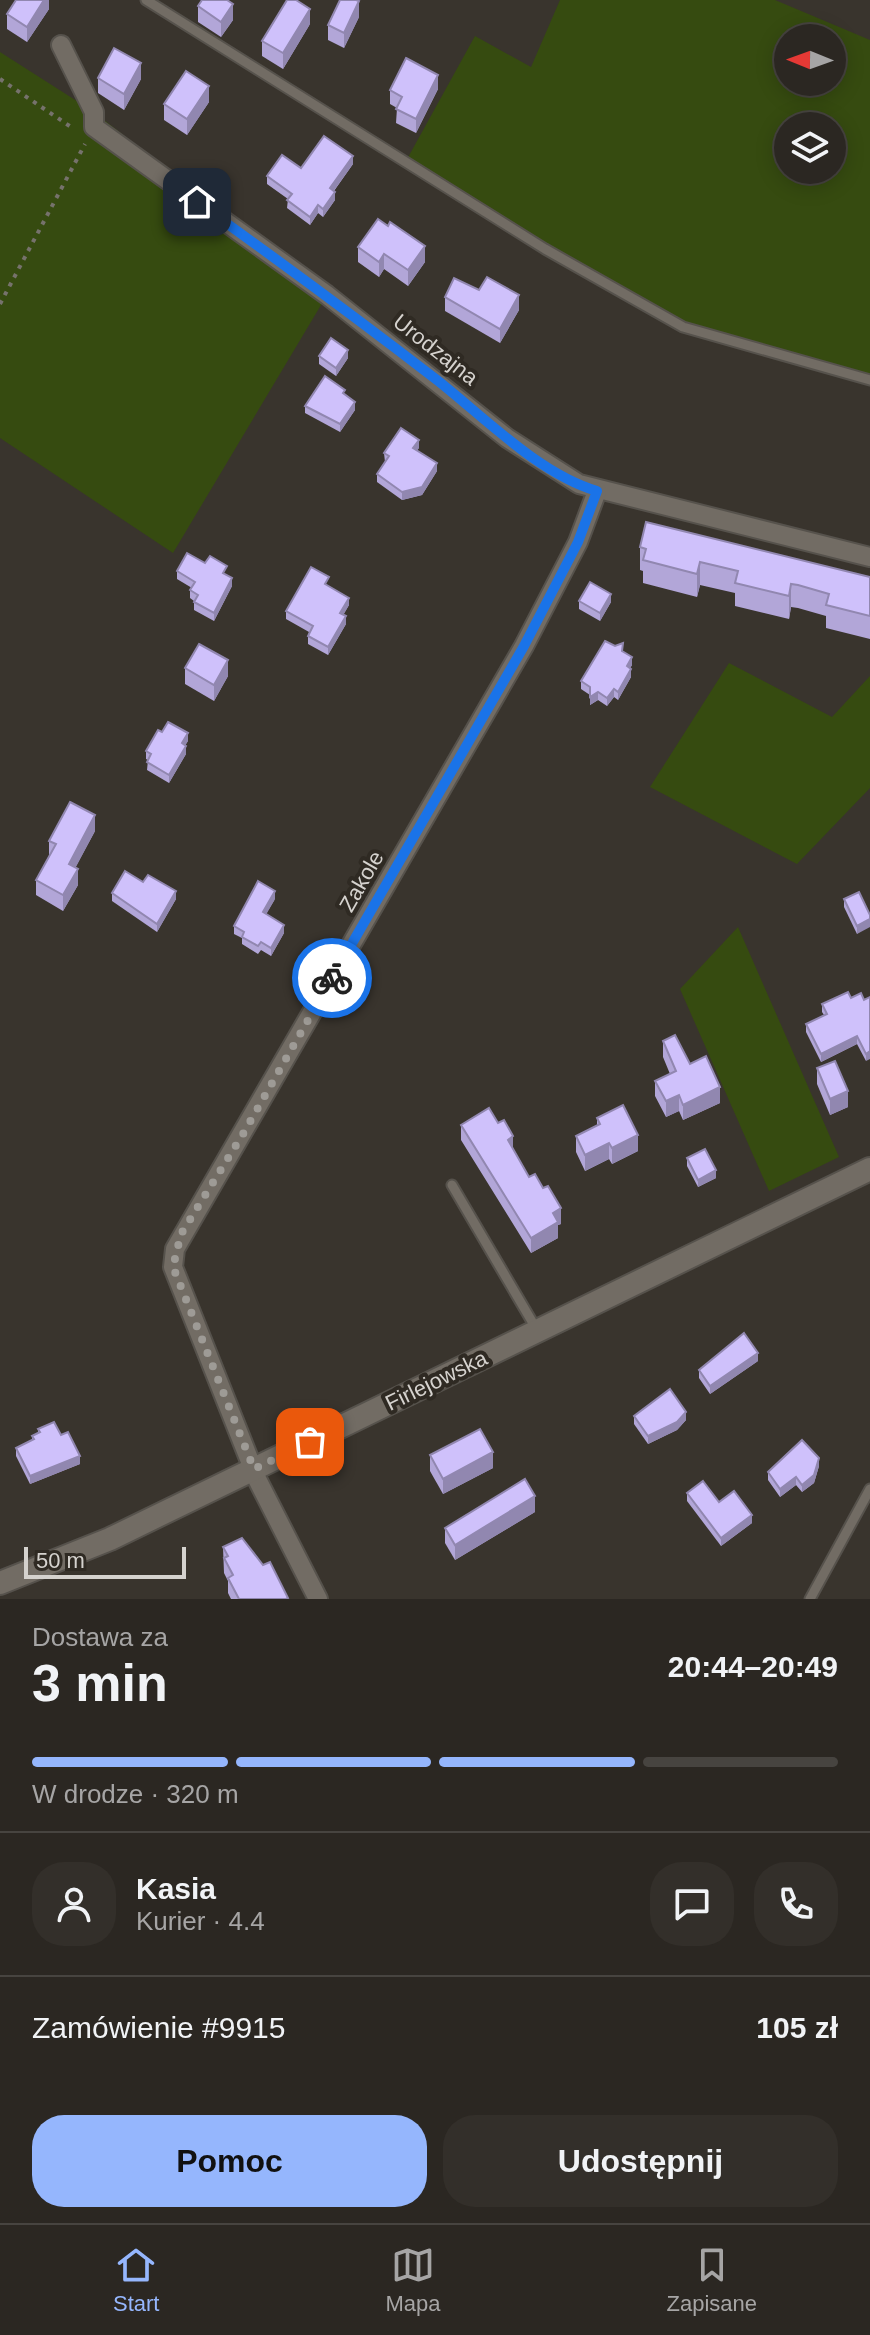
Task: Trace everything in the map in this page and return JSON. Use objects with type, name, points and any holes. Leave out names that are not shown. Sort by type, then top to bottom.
[{"type":"street","points":[[61,45],[94,112],[91,133]]},
{"type":"street","name":"Urodzajna","points":[[91,133],[327,295],[507,438],[579,484],[597,491],[870,557]]},
{"type":"street","name":"Zakole","points":[[318,1599],[254,1469],[173,1267],[175,1249],[524,646],[578,542],[597,491]]},
{"type":"street","name":"Firlejowska","points":[[0,1583],[74,1555],[870,1169]]},
{"type":"lane","points":[[146,0],[545,249],[683,327],[870,380]]},
{"type":"lane","points":[[452,1185],[537,1330]]},
{"type":"lane","points":[[810,1599],[870,1489]]},
{"type":"path","points":[[0,79],[91,133],[0,304]]},
{"type":"green space","points":[[560,0],[775,0],[832,24],[774,24],[774,96],[846,96],[846,30],[870,40],[870,380],[683,327],[406,161],[475,36],[531,67]]},
{"type":"green space","points":[[0,52],[94,112],[327,295],[173,553],[0,438]]},
{"type":"green space","points":[[729,663],[832,717],[870,676],[870,788],[797,864],[650,787]]},
{"type":"green space","points":[[738,927],[839,1157],[769,1191],[680,989]]},
{"type":"building","points":[[16,0],[44,0],[27,27],[7,14]]},
{"type":"building","points":[[202,0],[227,0],[233,4],[221,22],[198,6]]},
{"type":"building","points":[[287,0],[296,0],[310,9],[283,53],[262,41]]},
{"type":"building","points":[[340,0],[359,1],[344,33],[328,25]]},
{"type":"building","points":[[114,48],[141,63],[124,94],[98,78]]},
{"type":"building","points":[[406,58],[438,75],[416,119],[396,109],[402,97],[390,90]]},
{"type":"building","points":[[186,71],[209,86],[187,119],[164,104]]},
{"type":"building","points":[[324,136],[353,156],[330,188],[335,192],[323,209],[318,205],[310,217],[287,200],[292,194],[267,176],[282,155],[301,168]]},
{"type":"building","points":[[378,219],[388,226],[390,222],[425,246],[408,270],[384,254],[379,262],[358,247]]},
{"type":"building","points":[[487,277],[519,295],[500,329],[445,297],[454,278],[479,290]]},
{"type":"building","points":[[331,338],[348,350],[336,368],[319,356]]},
{"type":"building","points":[[325,376],[345,390],[343,393],[355,402],[340,424],[305,406]]},
{"type":"building","points":[[401,428],[419,440],[413,448],[437,463],[422,487],[402,492],[377,474],[389,456],[384,453]]},
{"type":"building","points":[[646,522],[870,577],[870,616],[826,605],[829,594],[798,585],[791,584],[789,596],[735,583],[738,571],[700,562],[697,574],[643,560],[646,549],[640,547]]},
{"type":"building","points":[[187,553],[205,563],[210,556],[227,566],[223,573],[232,578],[214,613],[194,602],[198,595],[190,590],[195,582],[177,571]]},
{"type":"building","points":[[311,567],[329,577],[325,584],[349,598],[340,613],[346,616],[328,647],[308,636],[313,626],[286,611]]},
{"type":"building","points":[[590,582],[611,594],[600,613],[579,601]]},
{"type":"building","points":[[605,641],[615,646],[623,643],[622,651],[632,657],[627,666],[631,669],[618,692],[614,689],[607,698],[598,692],[590,697],[590,687],[581,681]]},
{"type":"building","points":[[199,644],[228,660],[214,685],[185,668]]},
{"type":"building","points":[[168,722],[188,733],[182,743],[186,746],[169,775],[147,762],[151,754],[146,751],[158,730],[162,732]]},
{"type":"building","points":[[70,802],[95,815],[69,864],[78,869],[63,895],[36,880],[56,844],[49,841]]},
{"type":"building","points":[[125,871],[143,882],[148,875],[176,891],[157,924],[112,893]]},
{"type":"building","points":[[258,881],[275,891],[263,912],[284,925],[271,948],[261,942],[258,946],[242,937],[244,932],[234,926]]},
{"type":"building","points":[[859,892],[870,919],[857,926],[844,899]]},
{"type":"building","points":[[848,992],[851,998],[861,993],[864,1000],[870,997],[870,1051],[866,1054],[857,1036],[821,1054],[806,1024],[827,1014],[822,1004]]},
{"type":"building","points":[[675,1035],[690,1064],[706,1056],[720,1087],[683,1105],[679,1095],[666,1101],[655,1081],[676,1071],[663,1041]]},
{"type":"building","points":[[835,1061],[848,1091],[830,1099],[817,1068]]},
{"type":"building","points":[[623,1105],[638,1135],[612,1148],[609,1143],[585,1155],[576,1136],[600,1124],[597,1118]]},
{"type":"building","points":[[489,1108],[498,1123],[504,1120],[513,1136],[508,1140],[529,1177],[535,1174],[543,1188],[548,1186],[561,1208],[553,1213],[558,1222],[531,1238],[461,1125]]},
{"type":"building","points":[[705,1149],[716,1170],[698,1180],[687,1158]]},
{"type":"building","points":[[744,1333],[758,1353],[710,1386],[699,1370]]},
{"type":"building","points":[[670,1389],[686,1412],[677,1422],[648,1436],[634,1416]]},
{"type":"building","points":[[54,1422],[61,1435],[68,1432],[80,1456],[30,1476],[16,1448],[34,1439],[32,1436],[40,1432],[38,1429]]},
{"type":"building","points":[[480,1429],[493,1452],[443,1479],[430,1455]]},
{"type":"building","points":[[802,1440],[819,1458],[814,1475],[802,1485],[796,1477],[780,1489],[768,1472]]},
{"type":"building","points":[[525,1479],[535,1496],[455,1545],[445,1528]]},
{"type":"building","points":[[703,1481],[719,1502],[734,1491],[752,1515],[721,1538],[687,1493]]},
{"type":"building","points":[[242,1538],[263,1565],[270,1562],[288,1598],[239,1599],[228,1578],[233,1575],[224,1558],[228,1556],[223,1547]]},
{"type":"way so far","points":[[310,1442],[254,1469],[173,1267],[175,1249],[192,1213],[243,1134],[332,978]]},
{"type":"route","points":[[197,202],[327,295],[507,438],[579,484],[597,491],[578,542],[524,646],[332,978]]}]
